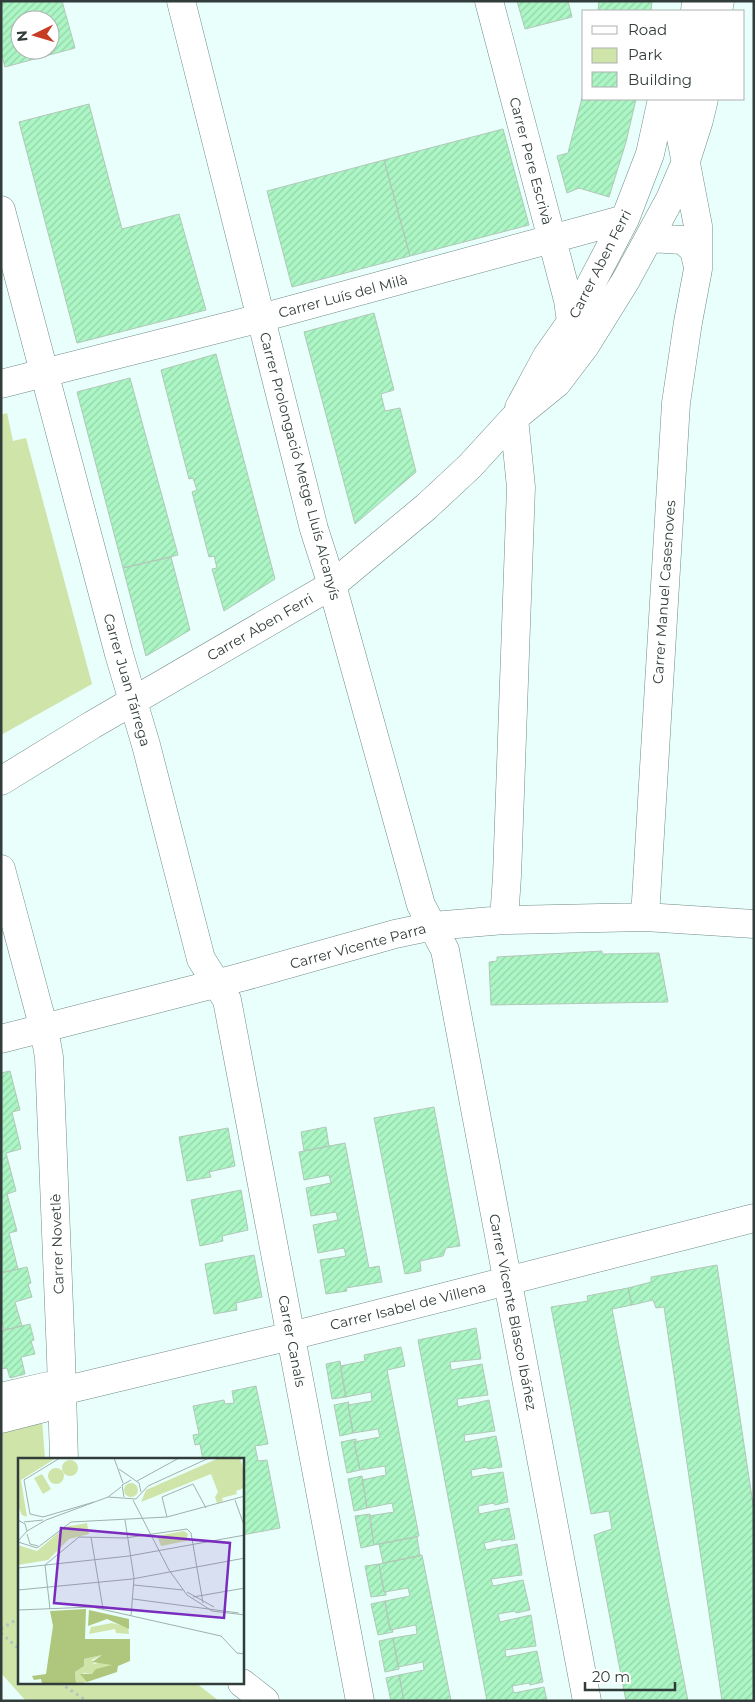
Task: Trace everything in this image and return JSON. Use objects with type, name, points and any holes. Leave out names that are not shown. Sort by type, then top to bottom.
[{"type":"street","name":"Carrer Prolongació Metge Lluís Alcanyís","points":[[181,1],[314,529],[332,585],[420,900],[433,926]]},
{"type":"street","name":"Carrer Pere Escrivà","points":[[489,1],[568,300],[571,322]]},
{"type":"street","name":"Carrer Aben Ferri","points":[[514,418],[547,356],[571,322],[626,219],[650,154],[662,100]]},
{"type":"street","name":"Carrer Aben Ferri","points":[[681,100],[678,122],[698,226]]},
{"type":"street","name":"Carrer Aben Ferri","points":[[1,781],[92,725],[332,585],[426,507],[470,466],[514,418],[557,383],[585,346],[626,280],[670,199],[685,164],[704,100]]},
{"type":"street","name":"Carrer Juan Tárrega","points":[[1,210],[146,745],[201,959],[218,984]]},
{"type":"street","name":"Carrer Luís del Milà","points":[[1,384],[261,318],[626,219]]},
{"type":"street","name":"Carrer Manuel Casesnoves","points":[[645,917],[676,403],[698,269],[698,226]]},
{"type":"street","points":[[649,238],[683,240],[694,250],[698,269]]},
{"type":"street","points":[[504,920],[521,487],[514,418]]},
{"type":"street","name":"Carrer Novetlè","points":[[1,869],[44,1029],[49,1057],[54,1394],[64,1458]]},
{"type":"street","name":"Carrer Vicente Parra","points":[[1,1040],[218,984],[395,934],[433,926],[504,920],[645,917],[754,924]]},
{"type":"street","name":"Carrer Vicente Blasco Ibáñez","points":[[433,926],[444,950],[587,1701]]},
{"type":"street","name":"Carrer Canals","points":[[218,984],[227,1000],[360,1701]]},
{"type":"street","name":"Carrer Isabel de Villena","points":[[1,1398],[54,1394],[291,1336],[754,1218]]},
{"type":"street","name":"Carrer Isabel de Villena","points":[[1,1419],[54,1394]]},
{"type":"street","points":[[243,1684],[265,1701]]},
{"type":"path","points":[[1,1629],[18,1619]]},
{"type":"path","points":[[1,1633],[18,1648]]},
{"type":"path","points":[[62,1684],[87,1701]]},
{"type":"green space","points":[[7,413],[13,441],[26,438],[92,684],[1,735],[1,415]]},
{"type":"green space","points":[[42,1420],[45,1458],[18,1458],[18,1684],[197,1684],[219,1701],[26,1701],[1,1673],[1,1429]]},
{"type":"building","points":[[1,1],[62,1],[75,48],[60,52],[60,10],[10,10],[10,60],[31,60],[5,67],[1,52]]},
{"type":"building","points":[[517,1],[568,1],[572,17],[525,29]]},
{"type":"building","points":[[599,1],[652,1],[651,10],[598,10]]},
{"type":"building","points":[[582,98],[582,100],[636,100],[626,142],[609,197],[579,188],[567,193],[557,156],[568,153]]},
{"type":"building","points":[[89,104],[122,229],[179,214],[206,310],[77,343],[19,122]]},
{"type":"building","points":[[503,129],[529,225],[410,256],[384,160]]},
{"type":"building","points":[[384,160],[410,256],[292,287],[267,191]]},
{"type":"building","points":[[374,313],[394,390],[381,394],[385,411],[400,408],[416,472],[355,524],[304,332]]},
{"type":"building","points":[[216,354],[275,579],[224,611],[212,569],[217,568],[214,556],[209,557],[192,492],[197,490],[193,478],[189,479],[161,370]]},
{"type":"building","points":[[130,378],[178,555],[123,568],[77,392]]},
{"type":"building","points":[[171,557],[190,630],[146,656],[123,568]]},
{"type":"building","points":[[602,951],[602,954],[659,953],[668,1002],[491,1005],[489,962],[497,961],[497,957]]},
{"type":"building","points":[[10,1071],[20,1110],[12,1112],[21,1149],[6,1153],[16,1191],[7,1194],[17,1231],[9,1233],[18,1269],[1,1273],[1,1073]]},
{"type":"building","points":[[434,1107],[460,1246],[446,1248],[443,1256],[420,1261],[421,1271],[405,1274],[374,1118]]},
{"type":"building","points":[[326,1127],[329,1146],[304,1151],[301,1132]]},
{"type":"building","points":[[228,1128],[235,1166],[209,1172],[211,1177],[187,1181],[179,1137]]},
{"type":"building","points":[[345,1143],[369,1268],[379,1266],[382,1282],[346,1288],[347,1291],[326,1294],[320,1260],[346,1256],[344,1248],[318,1253],[313,1225],[338,1220],[336,1212],[311,1216],[306,1188],[331,1183],[329,1175],[304,1180],[299,1152]]},
{"type":"building","points":[[241,1190],[248,1230],[222,1236],[223,1241],[200,1246],[191,1200]]},
{"type":"building","points":[[254,1255],[262,1297],[236,1303],[237,1310],[214,1314],[205,1264]]},
{"type":"building","points":[[717,1265],[754,1511],[754,1701],[722,1701],[664,1307],[656,1308],[653,1300],[632,1305],[628,1288],[651,1282],[651,1277]]},
{"type":"building","points":[[27,1267],[31,1283],[28,1284],[32,1297],[15,1302],[22,1326],[4,1330],[1,1319],[1,1273]]},
{"type":"building","points":[[628,1288],[632,1305],[612,1309],[688,1701],[626,1701],[594,1535],[612,1529],[609,1511],[591,1514],[551,1307],[588,1301],[587,1296]]},
{"type":"building","points":[[30,1324],[34,1340],[31,1341],[35,1354],[21,1357],[25,1374],[10,1378],[7,1368],[1,1369],[1,1331]]},
{"type":"building","points":[[476,1328],[481,1359],[450,1362],[451,1370],[482,1364],[488,1395],[457,1399],[458,1407],[489,1400],[495,1431],[464,1435],[465,1442],[496,1436],[502,1467],[471,1470],[472,1477],[503,1472],[508,1502],[478,1506],[479,1514],[509,1508],[515,1539],[501,1541],[501,1539],[484,1543],[486,1550],[517,1544],[522,1575],[491,1579],[493,1586],[523,1580],[530,1610],[498,1614],[500,1622],[531,1615],[536,1646],[505,1650],[506,1657],[537,1651],[543,1682],[512,1686],[514,1693],[544,1687],[547,1701],[487,1701],[418,1340]]},
{"type":"building","points":[[401,1347],[405,1366],[387,1370],[419,1536],[374,1545],[369,1516],[394,1512],[392,1503],[367,1508],[362,1480],[386,1475],[385,1466],[360,1470],[354,1442],[380,1437],[378,1429],[353,1433],[348,1405],[372,1401],[371,1392],[346,1397],[340,1366],[365,1361],[364,1355]]},
{"type":"building","points":[[340,1361],[346,1397],[332,1399],[326,1364]]},
{"type":"building","points":[[256,1386],[268,1444],[255,1446],[258,1461],[267,1460],[280,1528],[244,1535],[244,1458],[203,1458],[200,1444],[195,1445],[193,1435],[199,1434],[193,1406],[224,1400],[225,1404],[234,1403],[232,1391]]},
{"type":"building","points":[[349,1402],[353,1433],[340,1436],[334,1405]]},
{"type":"building","points":[[356,1439],[356,1442],[354,1442],[360,1470],[347,1473],[341,1442]]},
{"type":"building","points":[[362,1476],[367,1508],[354,1511],[348,1479]]},
{"type":"building","points":[[370,1514],[374,1545],[361,1548],[355,1516]]},
{"type":"building","points":[[417,1537],[420,1556],[383,1563],[379,1544]]},
{"type":"building","points":[[422,1555],[451,1701],[430,1701],[430,1699],[404,1701],[399,1675],[424,1670],[423,1662],[398,1667],[393,1638],[417,1634],[416,1625],[390,1630],[385,1601],[410,1596],[408,1588],[384,1592],[379,1564]]},
{"type":"building","points":[[379,1564],[386,1595],[371,1597],[365,1566]]},
{"type":"building","points":[[385,1601],[390,1630],[392,1629],[393,1632],[378,1635],[371,1604]]},
{"type":"building","points":[[393,1638],[399,1669],[385,1672],[379,1641]]},
{"type":"building","points":[[399,1675],[404,1701],[391,1701],[386,1678]]}]
